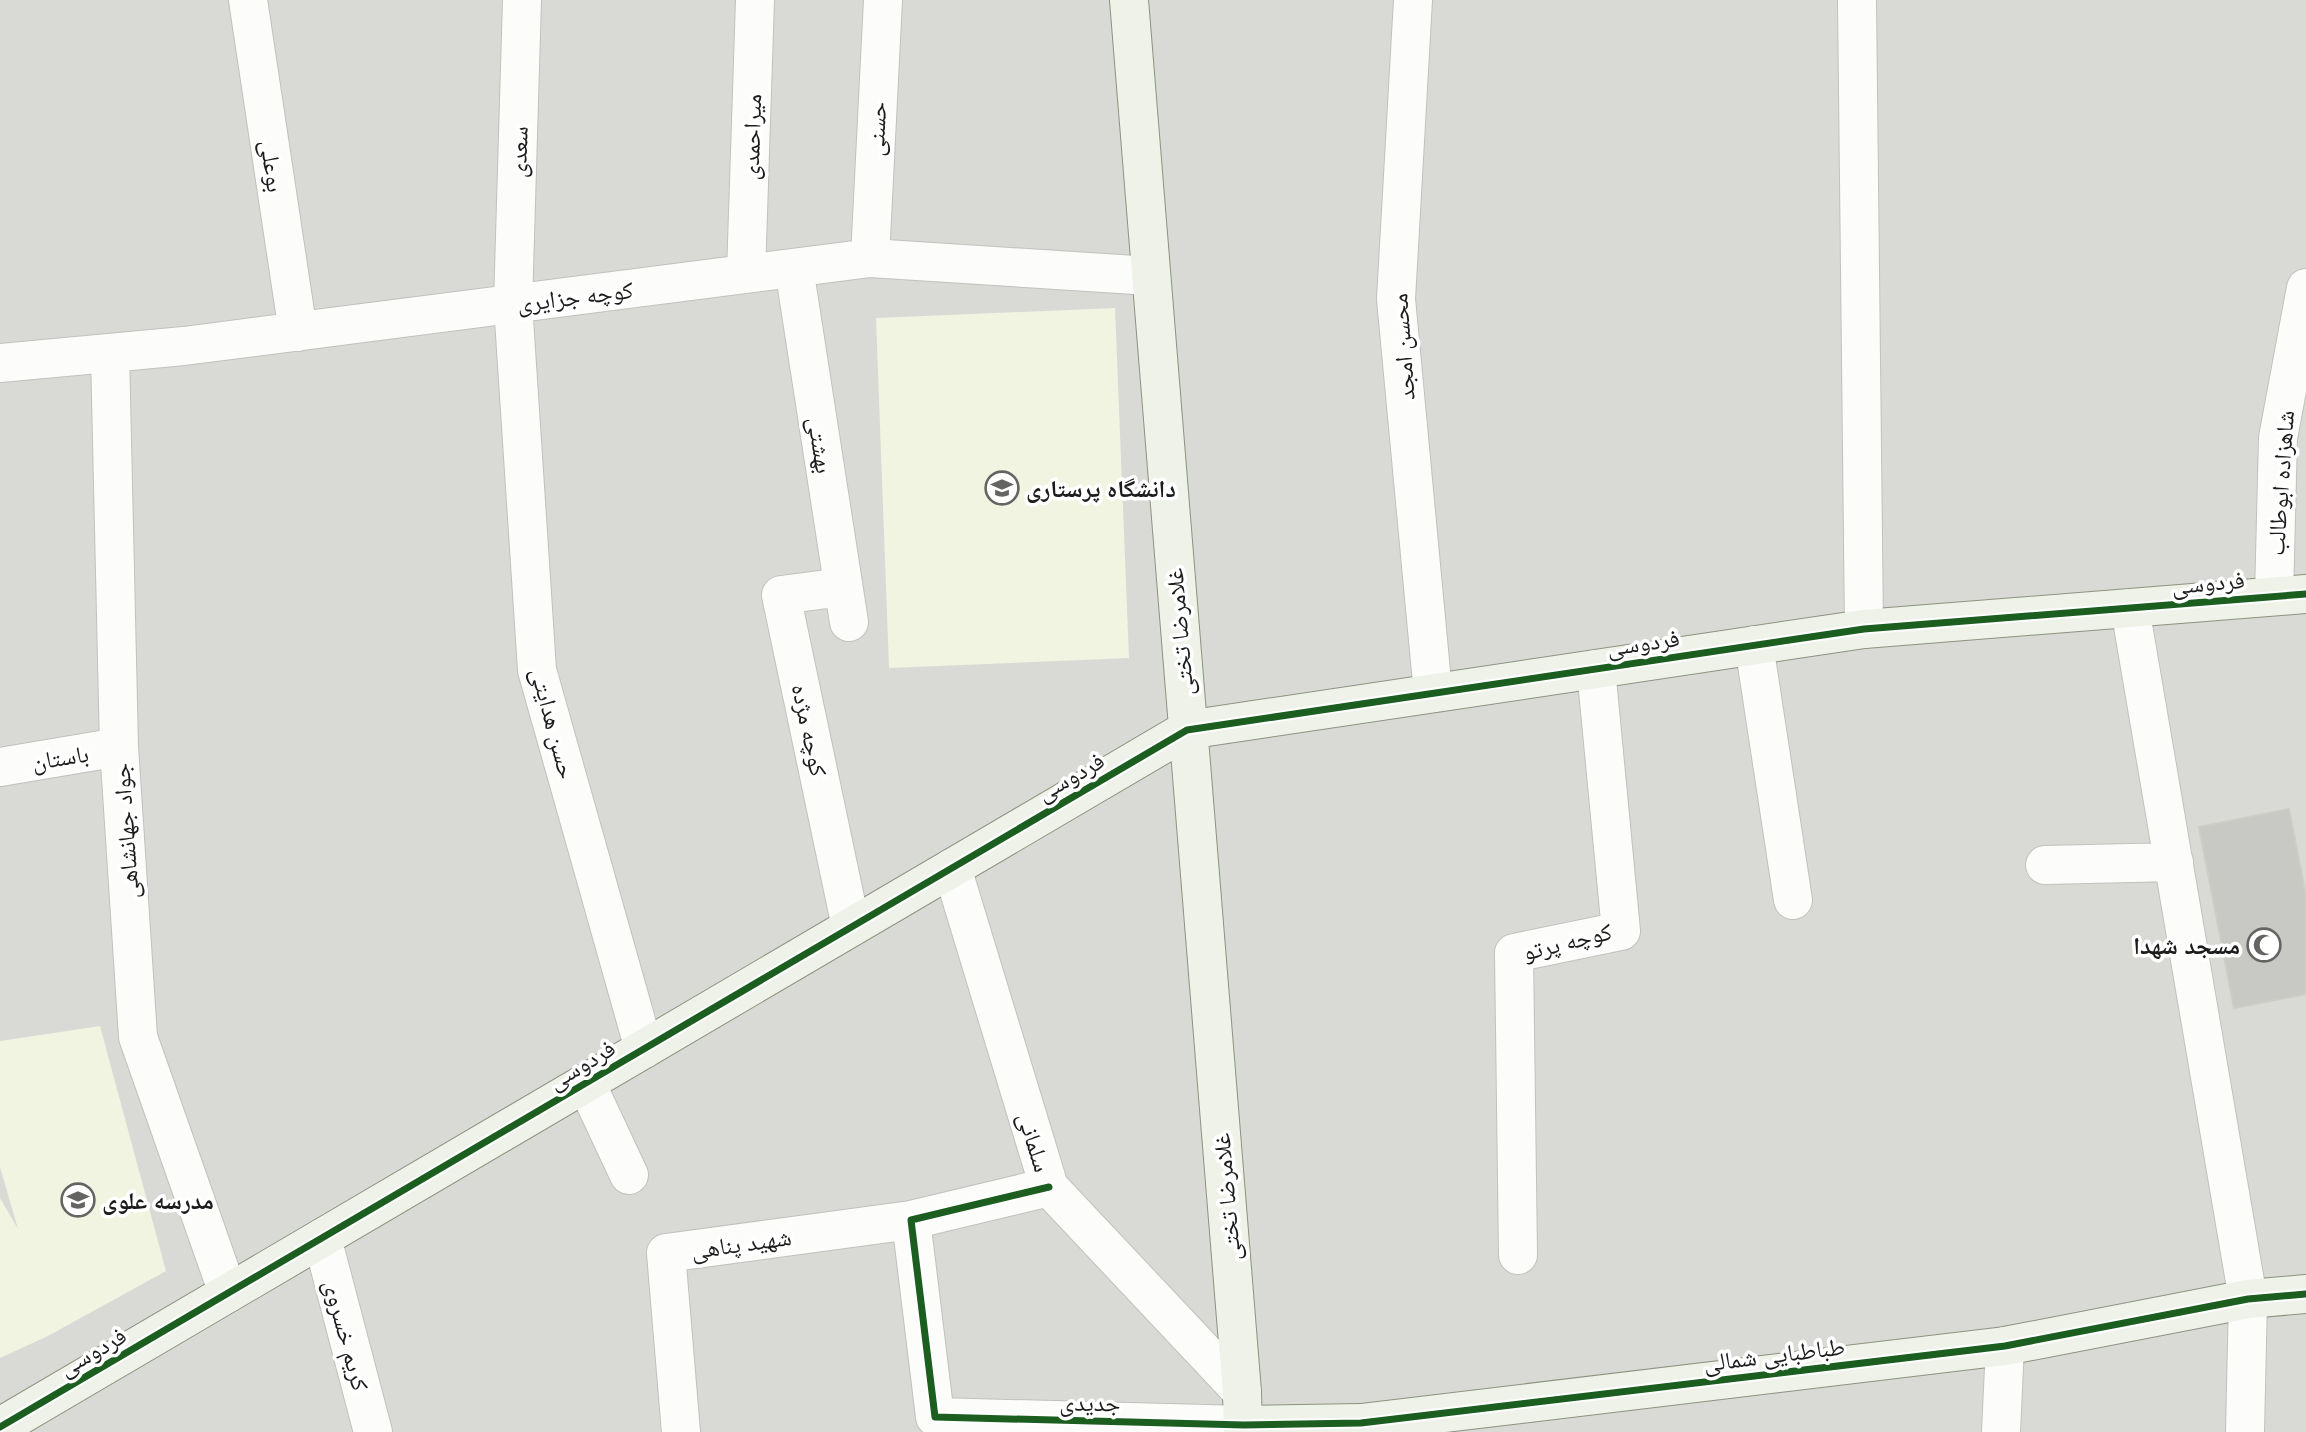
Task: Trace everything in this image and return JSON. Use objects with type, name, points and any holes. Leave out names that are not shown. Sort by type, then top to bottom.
[{"type":"street","name":"بوعلی","points":[[248,0],[298,332]]},
{"type":"street","name":"سعدی","points":[[513,304],[522,0]]},
{"type":"street","name":"میراحمدی","points":[[746,274],[755,0]]},
{"type":"street","name":"حسنی","points":[[870,258],[883,0]]},
{"type":"street","name":"غلامرضا تختی","points":[[1129,0],[1243,1416]]},
{"type":"street","name":"محسن امجد","points":[[1413,0],[1396,299],[1433,693]]},
{"type":"street","points":[[1857,0],[1864,629]]},
{"type":"street","name":"کوچه جزایری","points":[[0,363],[298,332],[870,258],[1151,276]]},
{"type":"street","name":"بهشتی","points":[[794,268],[846,604]]},
{"type":"street","name":"شاهزاده ابوطالب","points":[[2290,595],[2278,438],[2306,288]]},
{"type":"street","name":"حسن هدایتی","points":[[513,304],[537,670],[644,1049]]},
{"type":"street","name":"جواد جهانشاهی","points":[[110,353],[119,747],[138,1037],[228,1293]]},
{"type":"street","name":"کوچه مژده","points":[[846,604],[781,595],[851,927]]},
{"type":"street","name":"فردوسی","points":[[0,1427],[1187,730],[1864,629],[2290,595]]},
{"type":"street","points":[[2130,608],[2248,1299],[2245,1432]]},
{"type":"street","points":[[1754,645],[1793,900]]},
{"type":"street","name":"کوچه پرتو","points":[[1518,1255],[1514,953],[1621,932],[1596,669]]},
{"type":"street","name":"باستان","points":[[0,767],[119,747]]},
{"type":"street","points":[[2045,865],[2174,862]]},
{"type":"street","name":"سلمانی","points":[[952,868],[1049,1187],[1243,1416]]},
{"type":"street","points":[[586,1083],[629,1175]]},
{"type":"street","points":[[911,1220],[1049,1187]]},
{"type":"street","name":"جدیدی","points":[[911,1220],[935,1417],[1243,1416]]},
{"type":"street","name":"شهید پناهی","points":[[681,1432],[666,1254],[911,1220]]},
{"type":"street","name":"کریم خسروی","points":[[322,1238],[373,1432]]},
{"type":"street","name":"طباطبایی شمالی","points":[[1243,1416],[1361,1423],[2006,1346],[2248,1299],[2306,1294]]},
{"type":"street","points":[[2001,1432],[2006,1346]]},
{"type":"shaded area","points":[[0,0],[2306,0],[2306,1432],[0,1432]]},
{"type":"shaded area","name":"دانشگاه پرستاری","points":[[1115,308],[1129,658],[889,668],[876,318]]},
{"type":"shaded area","name":"مدرسه علوی","points":[[100,1026],[166,1271],[48,1336],[0,1358],[0,1198],[18,1229],[0,1167],[0,1041]]},
{"type":"building","name":"مسجد شهدا","points":[[2289,809],[2306,896],[2306,994],[2234,1008],[2199,827]]},
{"type":"cycle path","points":[[0,1427],[1187,730],[1864,629],[2306,594]]},
{"type":"cycle path","points":[[1049,1187],[911,1220],[935,1417],[1244,1425],[1361,1423],[2005,1346],[2248,1299],[2306,1294]]},
{"type":"place","name":"دانشگاه پرستاری","points":[[1002,488]]},
{"type":"place","name":"مسجد شهدا","points":[[2264,945]]},
{"type":"place","name":"مدرسه علوی","points":[[78,1200]]}]
